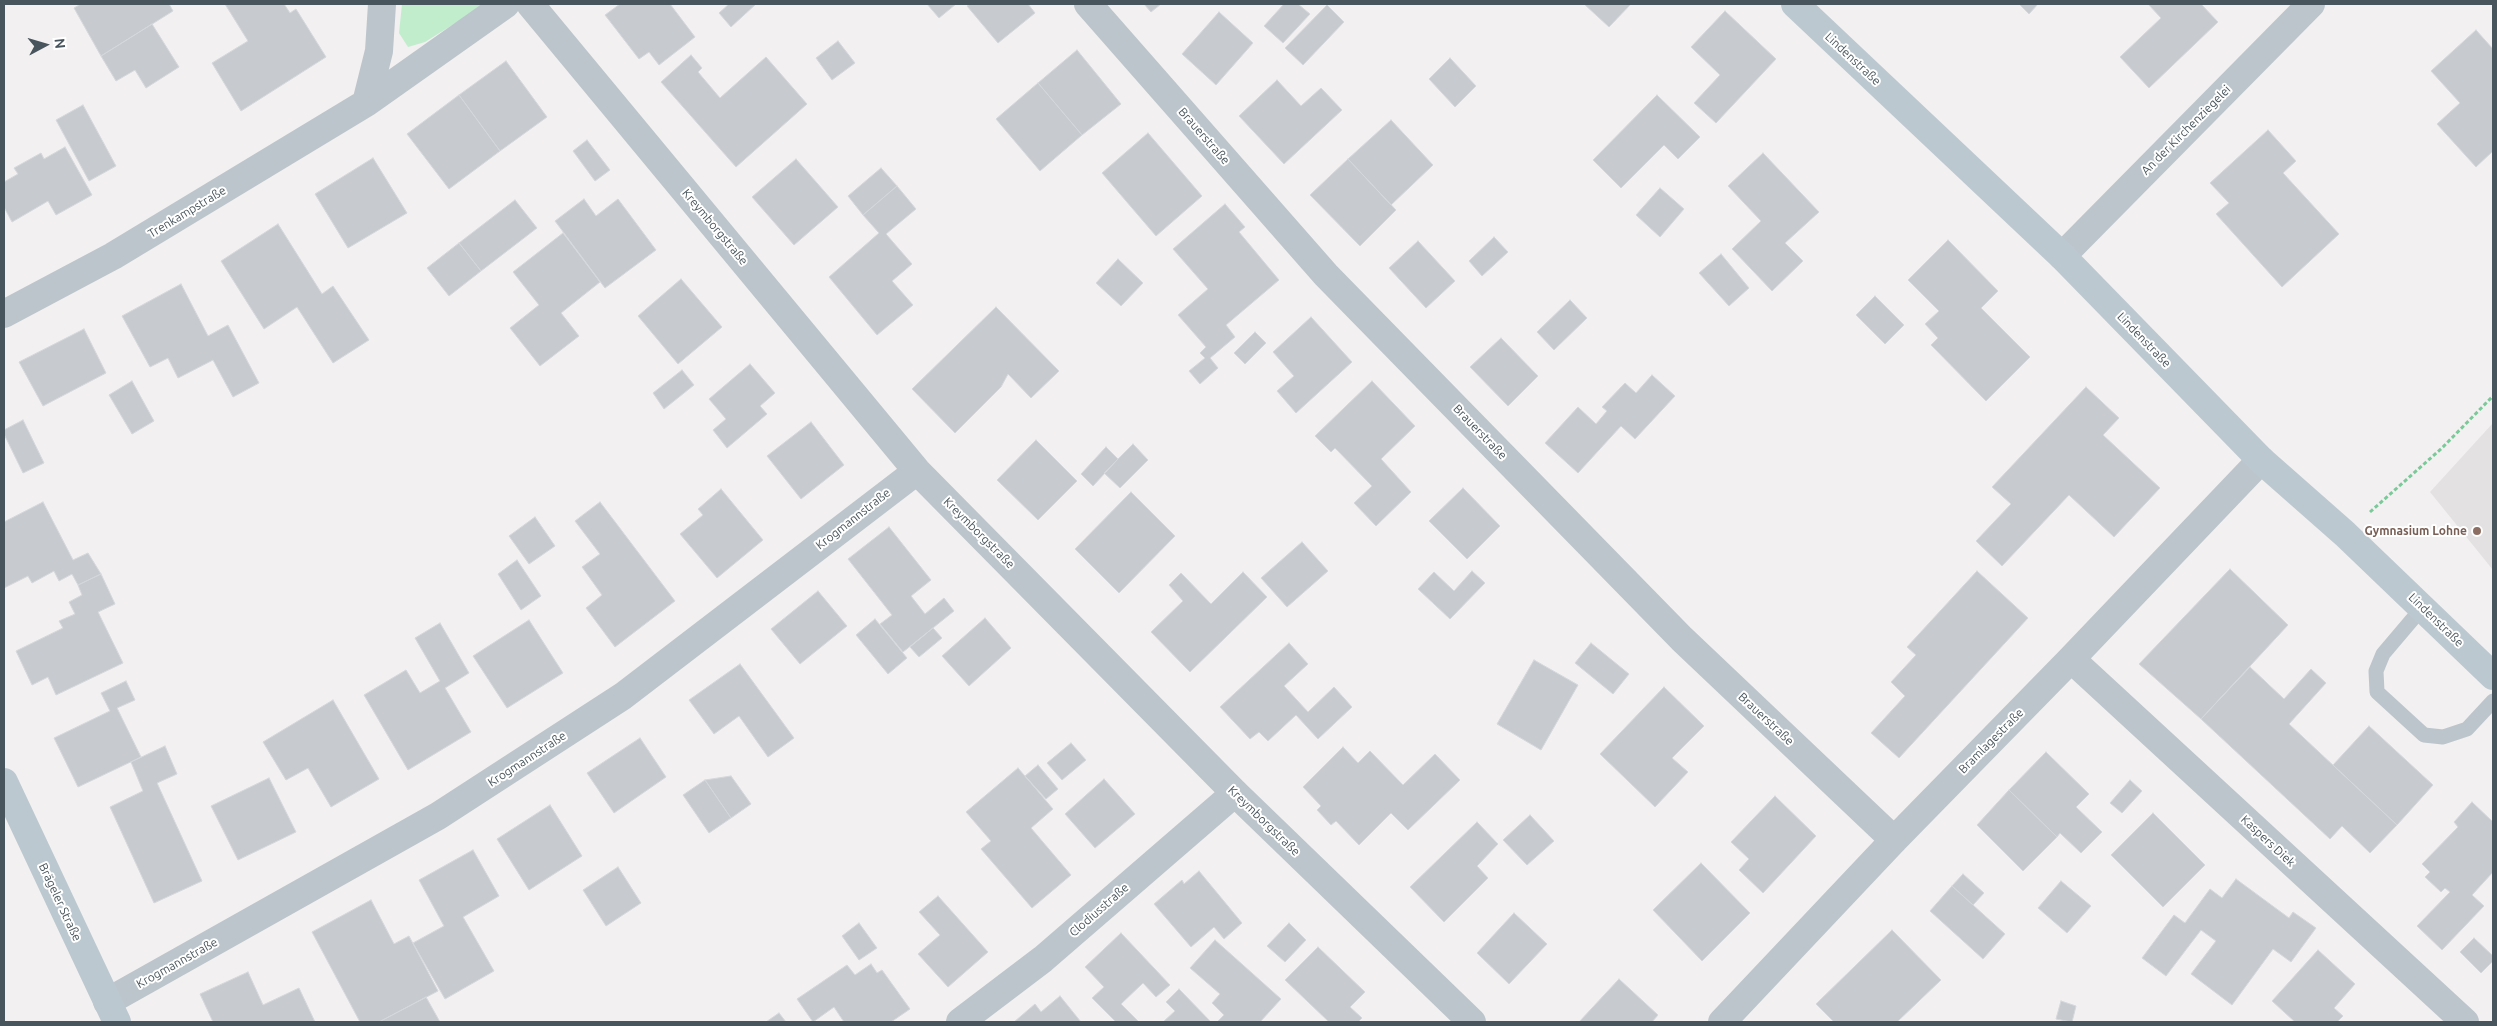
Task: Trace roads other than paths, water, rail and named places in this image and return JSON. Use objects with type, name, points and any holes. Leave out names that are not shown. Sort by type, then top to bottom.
[{"type":"street","points":[[366,103],[380,51],[382,4]]},
{"type":"street","name":"Trenkampstraße","points":[[4,314],[112,256],[366,103],[506,4]]},
{"type":"street","name":"Kreymborgstraße","points":[[530,4],[917,470],[1235,793],[1472,1022]]},
{"type":"street","name":"Brauerstraße","points":[[1088,4],[1326,275],[1682,639],[1894,840]]},
{"type":"street","name":"Lindenstraße","points":[[1795,4],[2062,256],[2261,460],[2345,534],[2493,676]]},
{"type":"street","name":"An der Kirchenziegelei","points":[[2062,256],[2311,4]]},
{"type":"street","name":"Bramlagestraße","points":[[1728,1020],[1894,840],[2071,659],[2261,460]]},
{"type":"street","name":"Krogmannstraße","points":[[112,1012],[438,816],[623,696],[917,470]]},
{"type":"street","name":"Kaspers Diek","points":[[2071,659],[2465,1022]]},
{"type":"street","name":"Brägeler Straße","points":[[4,782],[112,1012]]},
{"type":"street","name":"Clodiusstraße","points":[[960,1022],[1043,959],[1235,793]]},
{"type":"lane","points":[[2422,608],[2383,654],[2376,671],[2377,692],[2424,735],[2443,737],[2467,729],[2493,701]]},
{"type":"place","name":"Gymnasium Lohne","points":[[2477,531]]}]
